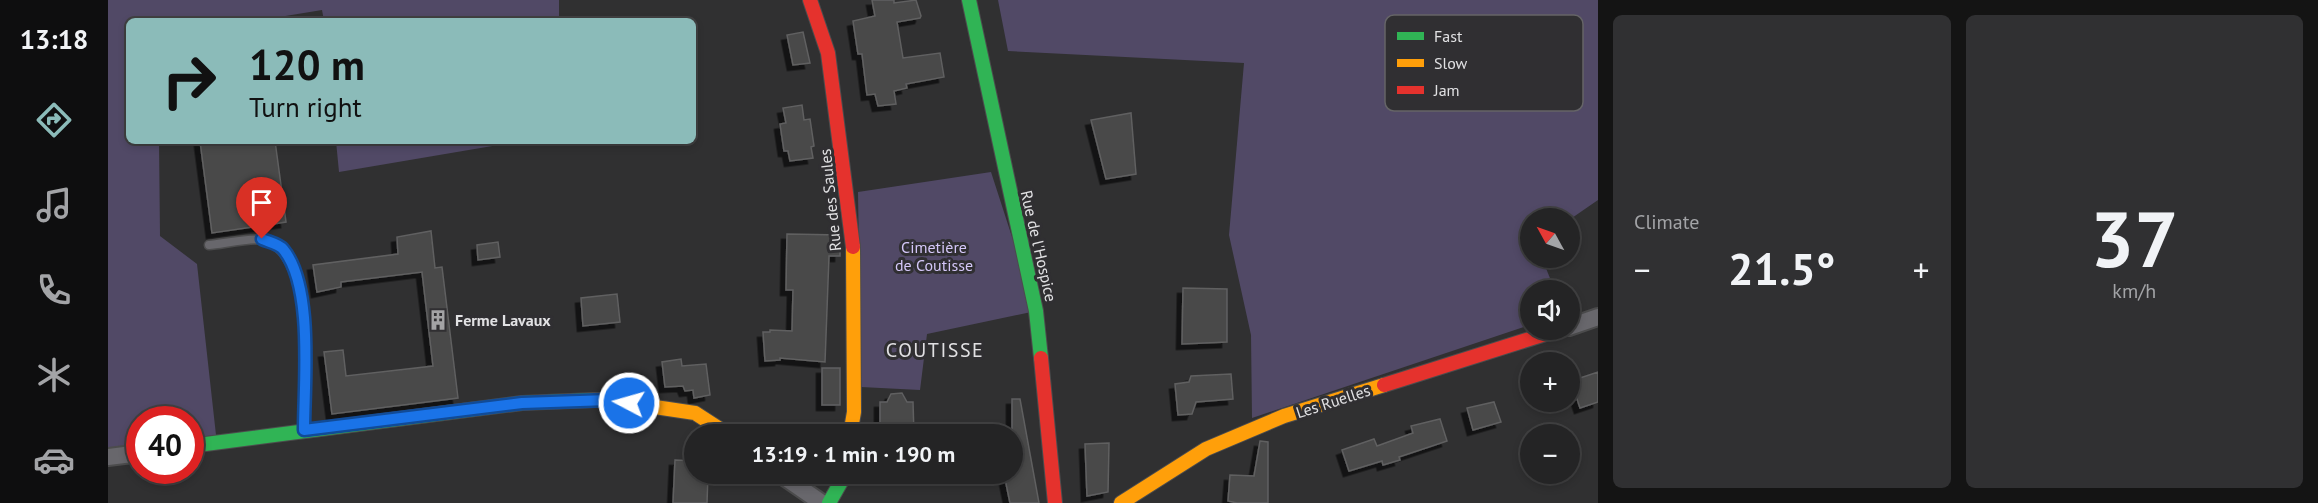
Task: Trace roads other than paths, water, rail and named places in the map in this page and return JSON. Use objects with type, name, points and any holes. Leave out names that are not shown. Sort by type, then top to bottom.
[{"type":"street","name":"Rue des Saules","points":[[810,0],[828,53],[853,234],[854,412],[852,424]]},
{"type":"street","name":"Rue de l'Hospice","points":[[969,0],[1036,311],[1054,503]]},
{"type":"street","points":[[1580,324],[1598,318]]},
{"type":"street","name":"Les Ruelles","points":[[1121,503],[1206,450],[1284,416],[1526,340]]},
{"type":"street","points":[[204,444],[522,403],[608,400],[695,413],[712,424]]},
{"type":"street","points":[[108,457],[126,455]]},
{"type":"street","points":[[794,484],[822,503]]},
{"type":"street","points":[[829,503],[840,484]]},
{"type":"lane","points":[[209,245],[262,239],[282,248],[297,275],[304,318],[304,430]]},
{"type":"place","name":"Ferme Lavaux","points":[[438,320]]},
{"type":"district","name":"COUTISSE","points":[[935,350]]},
{"type":"park label","name":"Cimetière de Coutisse","points":[[934,256]]}]
